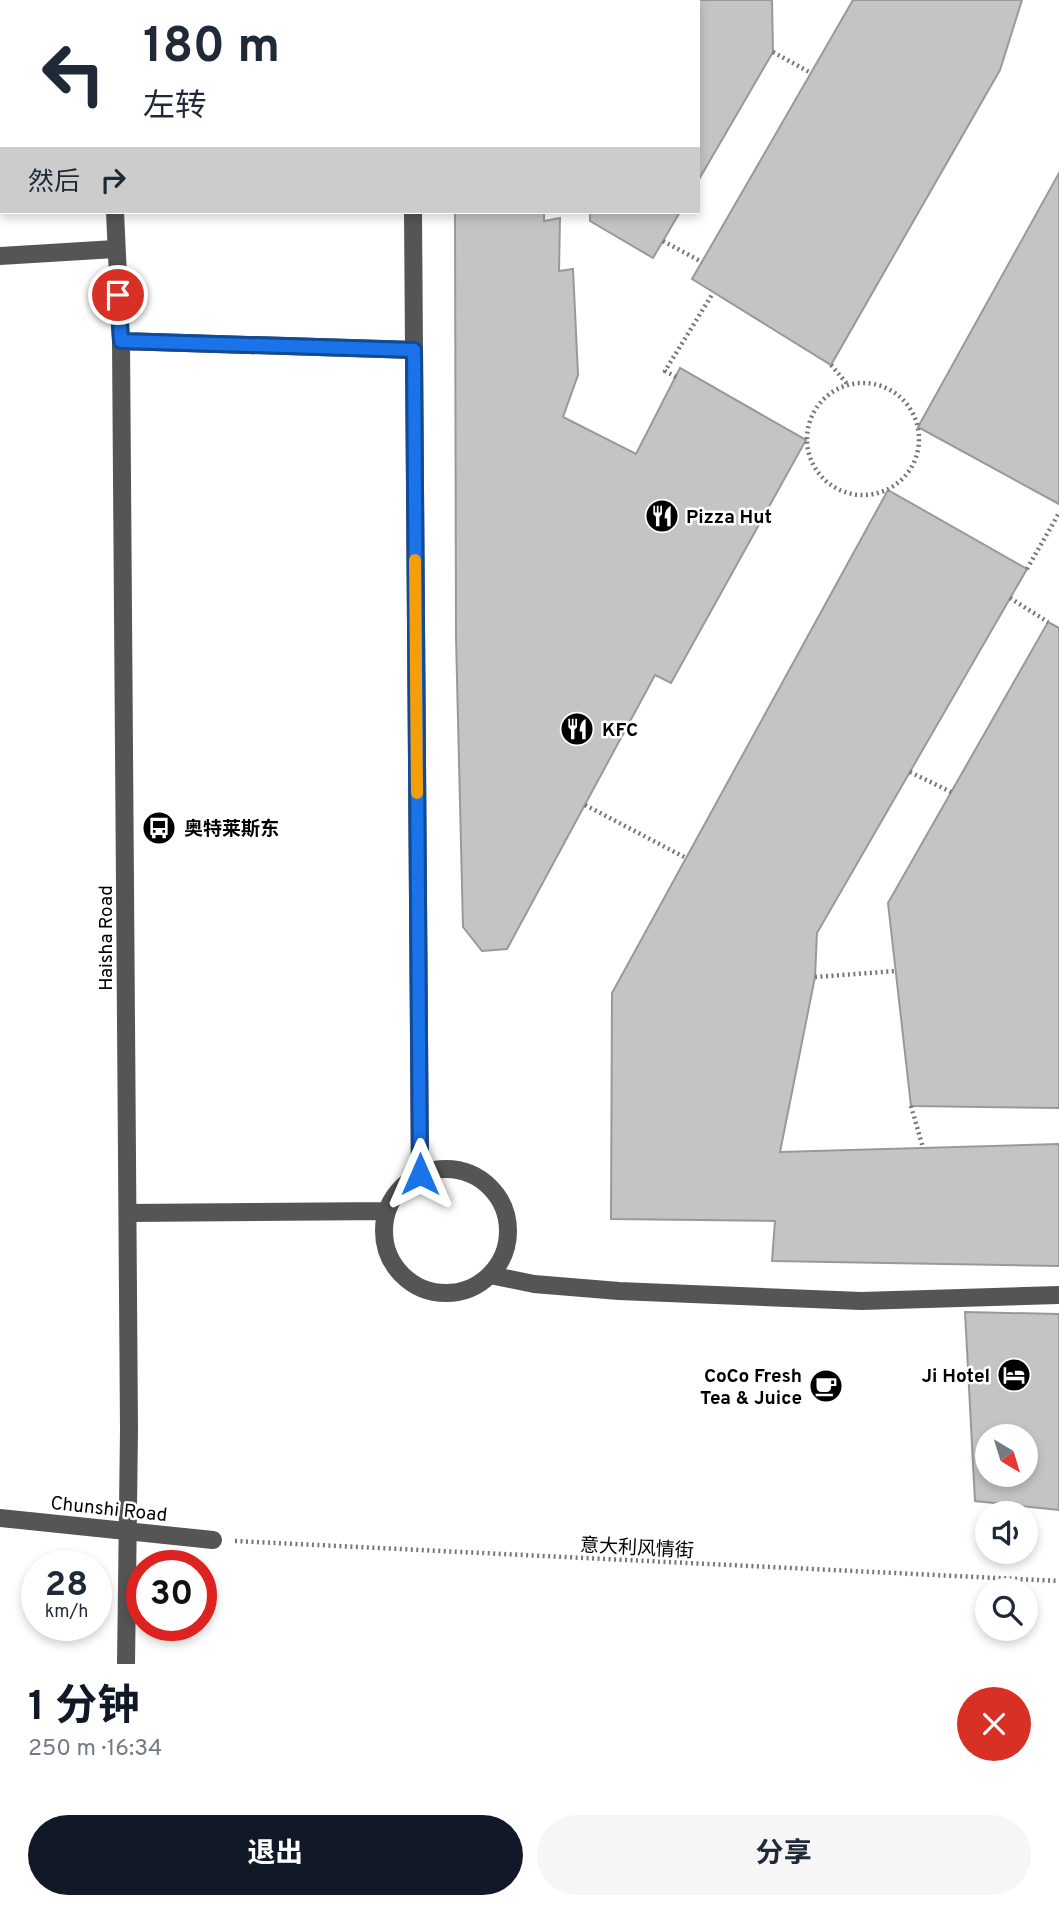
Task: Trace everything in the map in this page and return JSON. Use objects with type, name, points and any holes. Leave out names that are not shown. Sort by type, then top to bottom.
[{"type":"street","name":"Haisha Road","points":[[115,214],[121,341],[128,1213],[126,1664]]},
{"type":"street","points":[[413,214],[420,1174]]},
{"type":"street","points":[[0,256],[115,249]]},
{"type":"street","points":[[121,341],[414,350]]},
{"type":"street","points":[[438,1168],[458,1169],[476,1176],[491,1188],[503,1203],[508,1222],[508,1242],[501,1260],[489,1275],[468,1289],[436,1293],[418,1287],[403,1277],[386,1250],[383,1227],[387,1211],[396,1194],[420,1174],[438,1168]]},
{"type":"street","points":[[128,1213],[387,1211]]},
{"type":"street","points":[[489,1275],[534,1284],[618,1291],[861,1301],[1059,1295]]},
{"type":"street","name":"Chunshi Road","points":[[0,1518],[213,1540]]},
{"type":"path","points":[[773,52],[811,73]]},
{"type":"path","points":[[663,241],[702,262]]},
{"type":"path","points":[[676,377],[665,371],[713,293]]},
{"type":"path","points":[[831,365],[848,385]]},
{"type":"path","points":[[866,383],[883,387],[899,396],[911,410],[918,427],[914,463],[903,478],[888,489],[870,495],[851,494],[834,488],[819,475],[810,459],[806,440],[809,422],[818,405],[831,393],[848,385],[866,383]]},
{"type":"path","points":[[1027,569],[1059,513]]},
{"type":"path","points":[[1010,598],[1048,622]]},
{"type":"path","points":[[911,772],[951,792]]},
{"type":"path","points":[[585,805],[686,858]]},
{"type":"path","points":[[815,977],[896,971]]},
{"type":"path","points":[[911,1106],[923,1148]]},
{"type":"path","name":"意大利风情街","points":[[213,1540],[1059,1581]]},
{"type":"building","points":[[700,0],[772,0],[773,52],[700,178]]},
{"type":"building","points":[[853,0],[1022,0],[1000,70],[831,365],[692,279]]},
{"type":"building","points":[[1059,173],[1059,504],[918,427]]},
{"type":"building","points":[[455,214],[544,214],[544,221],[560,218],[559,271],[573,269],[578,375],[563,417],[636,454],[680,368],[806,440],[671,683],[655,675],[507,949],[482,951],[463,927],[456,637]]},
{"type":"building","points":[[590,214],[679,214],[653,258],[590,221]]},
{"type":"building","points":[[888,490],[1027,569],[817,933],[815,977],[780,1152],[1059,1144],[1059,1266],[772,1261],[775,1221],[611,1219],[612,993]]},
{"type":"building","points":[[1048,622],[1059,628],[1059,1108],[911,1106],[888,903]]},
{"type":"building","name":"Ji Hotel","points":[[965,1312],[1059,1314],[1059,1510],[1038,1508],[1038,1501],[975,1501]]},
{"type":"slow traffic","points":[[415,560],[417,793]]},
{"type":"place","name":"Pizza Hut","points":[[662,516]]},
{"type":"place","name":"KFC","points":[[577,729]]},
{"type":"place","name":"奥特莱斯东","points":[[159,828]]},
{"type":"place","name":"Ji Hotel","points":[[1014,1375]]},
{"type":"place","name":"CoCo Fresh Tea & Juice","points":[[826,1386]]},
{"type":"route","points":[[118,295],[121,341],[414,350],[420,1174]]}]
